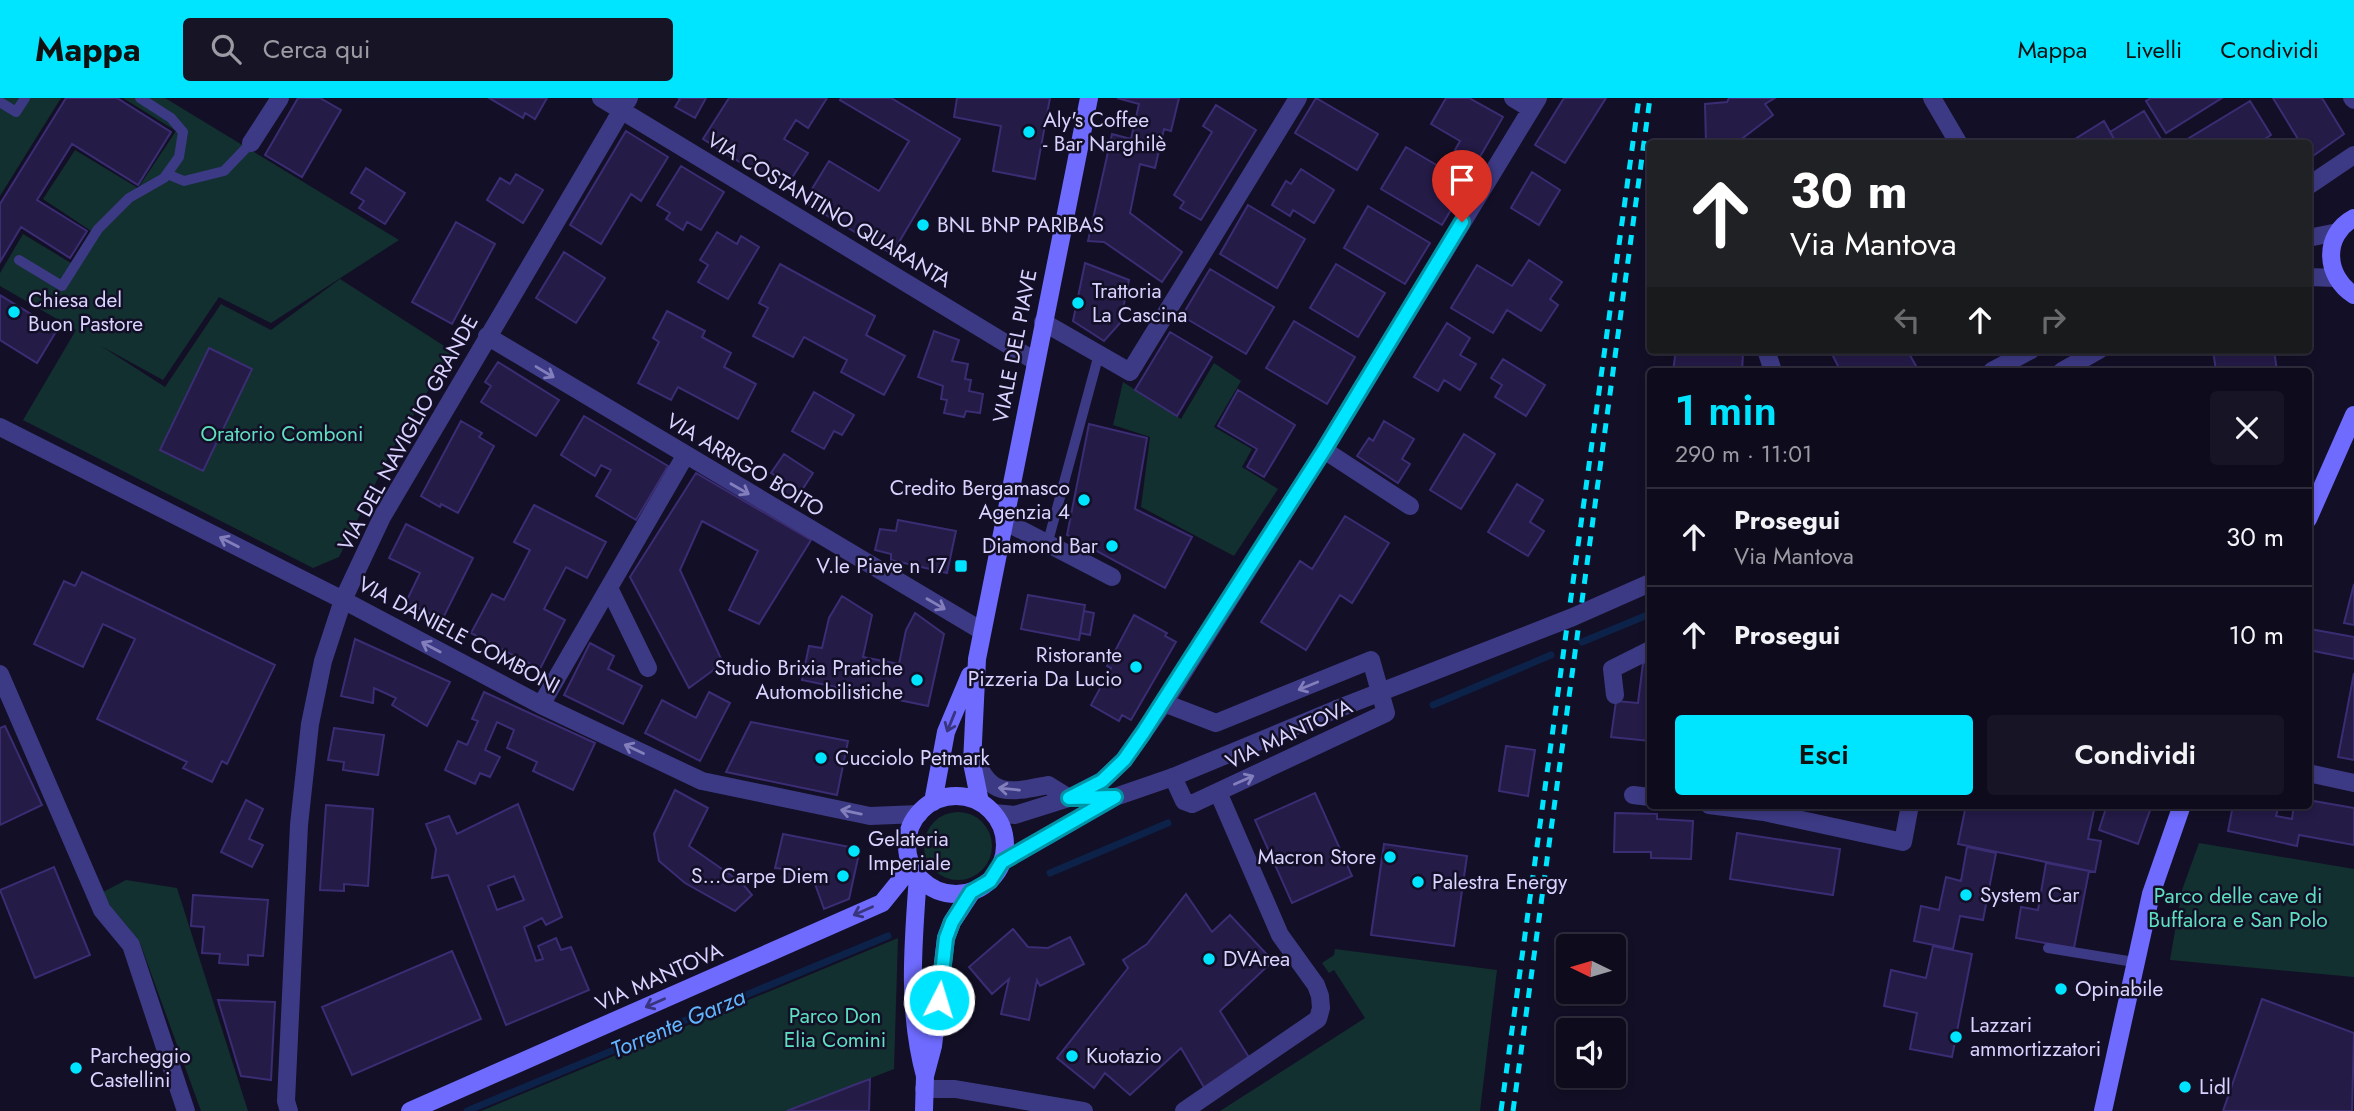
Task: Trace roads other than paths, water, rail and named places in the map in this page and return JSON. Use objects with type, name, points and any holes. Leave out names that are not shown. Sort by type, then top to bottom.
[{"type":"main road","name":"VIALE DEL PIAVE","points":[[987,808],[972,763],[976,659],[1089,98]]},
{"type":"main road","points":[[2354,218],[2338,232],[2331,247],[2330,263],[2344,289],[2354,295]]},
{"type":"main road","points":[[2312,510],[2354,415]]},
{"type":"main road","name":"VIALE DEL PIAVE","points":[[933,802],[946,732],[976,659]]},
{"type":"main road","points":[[957,797],[987,808],[1001,824],[1006,850],[990,881],[971,892],[956,895],[929,886],[915,871],[908,853],[911,825],[919,814],[933,802],[957,797]]},
{"type":"main road","points":[[2103,1111],[2151,894],[2181,809]]},
{"type":"main road","points":[[915,871],[912,979],[917,1046],[925,1083]]},
{"type":"main road","name":"VIA MANTOVA","points":[[410,1111],[882,903],[915,871]]},
{"type":"main road","points":[[924,1111],[925,1083],[933,1046],[946,938],[952,922],[971,892]]},
{"type":"street","points":[[251,143],[280,98]]},
{"type":"street","name":"VIA COSTANTINO QUARANTA","points":[[601,98],[625,105],[1035,361]]},
{"type":"street","points":[[1043,322],[1130,372],[1298,98]]},
{"type":"street","points":[[987,808],[1016,815],[1069,798],[1102,781],[1124,760],[1164,703],[1324,450],[1534,103],[1513,98]]},
{"type":"street","points":[[1932,98],[1957,140]]},
{"type":"street","name":"VIA DEL NAVIGLIO GRANDE","points":[[289,1111],[286,1101],[299,825],[310,723],[323,661],[343,600],[382,517],[625,105]]},
{"type":"street","points":[[2312,183],[2354,156]]},
{"type":"street","points":[[2312,237],[2338,232]]},
{"type":"street","points":[[2312,277],[2336,278]]},
{"type":"street","name":"VIA ARRIGO BOITO","points":[[487,336],[982,631]]},
{"type":"street","points":[[1998,368],[2024,354]]},
{"type":"street","points":[[2068,368],[2092,354]]},
{"type":"street","name":"VIA DANIELE COMBONI","points":[[0,427],[343,600],[541,705],[702,781],[870,816],[919,814]]},
{"type":"street","points":[[1324,450],[1409,506]]},
{"type":"street","points":[[541,705],[685,456]]},
{"type":"street","points":[[1004,521],[1112,577]]},
{"type":"street","points":[[1002,862],[1115,797],[1173,777],[1337,709],[1573,617],[1647,584]]},
{"type":"street","points":[[609,587],[649,668]]},
{"type":"street","points":[[1615,695],[1612,669],[1647,652]]},
{"type":"street","name":"VIA MANTOVA","points":[[1164,703],[1216,723],[1371,660],[1386,713],[1192,804],[1187,803],[1173,777]]},
{"type":"street","points":[[0,674],[102,910],[131,945],[186,1111]]},
{"type":"street","points":[[971,744],[985,780],[996,787],[1010,792],[1048,785],[1069,798],[1115,797]]},
{"type":"street","points":[[2312,774],[2354,783]]},
{"type":"street","points":[[1184,1111],[1318,1018],[1321,1007],[1315,985],[1280,935],[1218,792]]},
{"type":"street","points":[[1736,809],[1903,842],[1909,809]]},
{"type":"street","points":[[925,1083],[1084,1111]]},
{"type":"lane","points":[[0,102],[16,112],[25,98]]},
{"type":"lane","points":[[19,260],[62,286],[97,229],[129,198],[167,174],[179,157],[183,132],[171,118],[140,98]]},
{"type":"lane","points":[[167,174],[184,181],[224,171],[251,143]]},
{"type":"lane","points":[[1047,545],[1099,354]]},
{"type":"lane","points":[[2048,948],[2134,962]]},
{"type":"waterway","name":"Torrente Garza","points":[[1582,642],[1647,615]]},
{"type":"waterway","name":"Torrente Garza","points":[[1433,705],[1551,655]]},
{"type":"waterway","name":"Torrente Garza","points":[[1050,873],[1168,823]]},
{"type":"waterway","name":"Torrente Garza","points":[[467,1111],[888,936]]},
{"type":"railway","points":[[1501,1111],[1639,98]]},
{"type":"railway","points":[[1513,1111],[1650,98]]},
{"type":"place","name":"Aly's Coffee - Bar Narghilè","points":[[1029,132]]},
{"type":"place","name":"BNL BNP PARIBAS","points":[[923,225]]},
{"type":"place","name":"Trattoria La Cascina","points":[[1078,303]]},
{"type":"place","name":"Chiesa del Buon Pastore","points":[[14,312]]},
{"type":"place","name":"Credito Bergamasco Agenzia 4","points":[[1084,500]]},
{"type":"place","name":"Diamond Bar","points":[[1112,546]]},
{"type":"place","name":"V.le Piave n 17","points":[[961,566]]},
{"type":"place","name":"Ristorante Pizzeria Da Lucio","points":[[1136,667]]},
{"type":"place","name":"Studio Brixia Pratiche Automobilistiche","points":[[917,680]]},
{"type":"place","name":"Cucciolo Petmark","points":[[821,758]]},
{"type":"place","name":"Gelateria Imperiale","points":[[854,851]]},
{"type":"place","name":"Macron Store","points":[[1390,857]]},
{"type":"place","name":"S...Carpe Diem","points":[[843,876]]},
{"type":"place","name":"Palestra Energy","points":[[1418,882]]},
{"type":"place","name":"System Car","points":[[1966,895]]},
{"type":"place","name":"DVArea","points":[[1209,959]]},
{"type":"place","name":"Opinabile","points":[[2061,989]]},
{"type":"place","name":"Lazzari ammortizzatori","points":[[1956,1037]]},
{"type":"place","name":"Kuotazio","points":[[1072,1056]]},
{"type":"place","name":"Parcheggio Castellini","points":[[76,1068]]},
{"type":"place","name":"Lidl","points":[[2185,1087]]},
{"type":"park label","name":"Oratorio Comboni","points":[[282,434]]},
{"type":"park label","name":"Parco delle cave di Buffalora e San Polo","points":[[2238,908]]},
{"type":"park label","name":"Parco Don Elia Comini","points":[[835,1028]]}]
